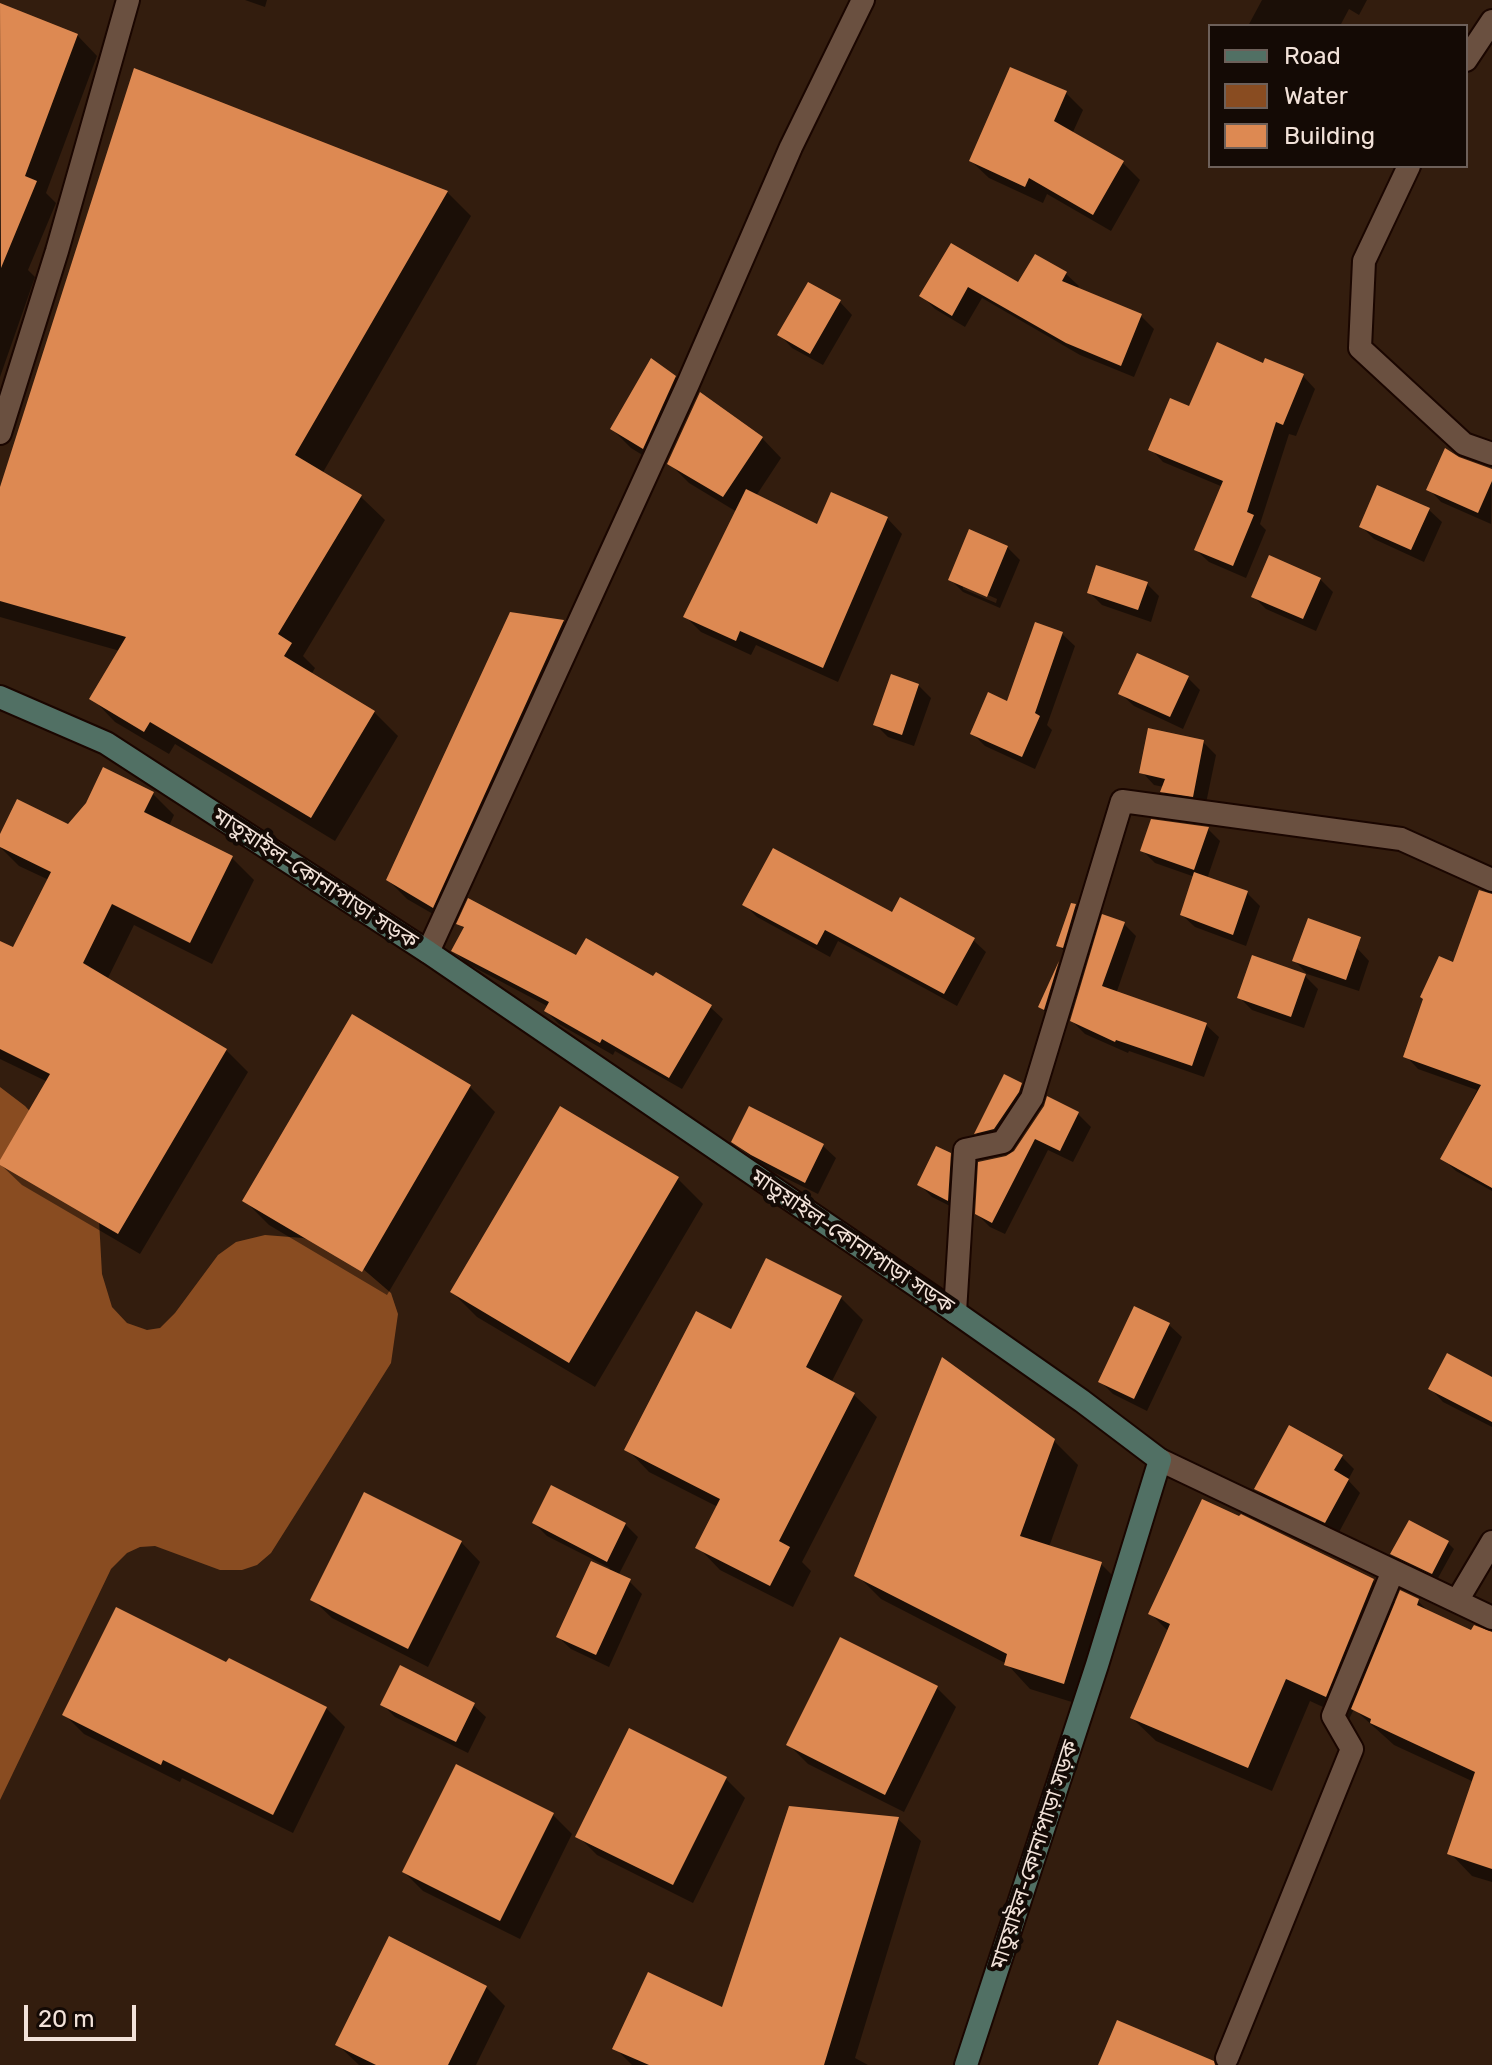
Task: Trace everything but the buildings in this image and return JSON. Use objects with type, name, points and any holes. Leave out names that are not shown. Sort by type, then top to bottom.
[{"type":"main road","name":"মাতুয়াইল-কোনাপাড়া সড়ক","points":[[0,697],[106,743],[428,952],[955,1312],[1160,1460],[1097,1665],[966,2065]]},
{"type":"street","points":[[0,433],[57,251],[128,0]]},
{"type":"street","points":[[428,952],[688,384],[791,147],[863,0]]},
{"type":"street","points":[[1468,57],[1492,21]]},
{"type":"street","points":[[1408,168],[1364,261],[1360,348],[1464,444],[1492,454]]},
{"type":"street","points":[[955,1312],[965,1150],[1003,1142],[1032,1098],[1122,801],[1401,839],[1492,880]]},
{"type":"street","points":[[1160,1460],[1492,1618]]},
{"type":"street","points":[[1457,1601],[1492,1542]]},
{"type":"street","points":[[1227,2058],[1352,1749],[1333,1716],[1393,1571]]},
{"type":"water","points":[[0,1087],[25,1106],[75,1160],[99,1220],[102,1274],[112,1307],[127,1323],[147,1330],[160,1328],[175,1313],[218,1255],[236,1242],[265,1235],[303,1238],[341,1250],[391,1293],[398,1314],[391,1363],[271,1553],[257,1565],[242,1570],[220,1570],[155,1546],[140,1547],[127,1553],[111,1569],[0,1800]]}]
